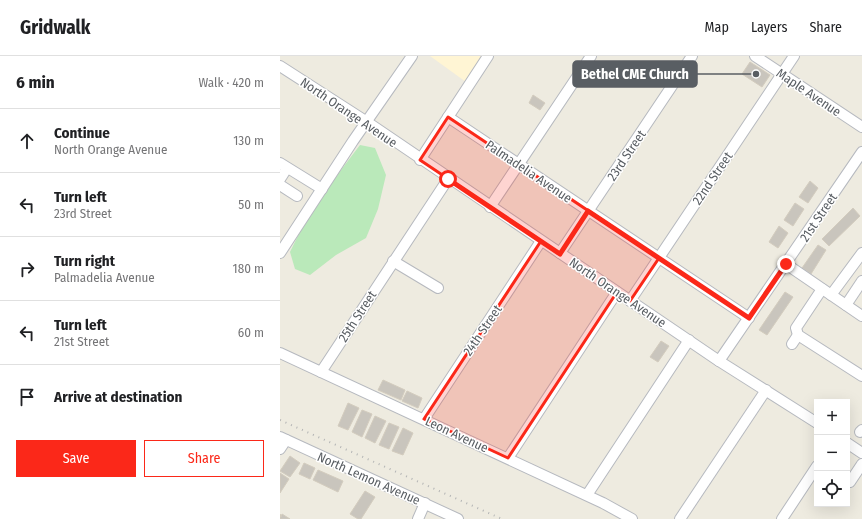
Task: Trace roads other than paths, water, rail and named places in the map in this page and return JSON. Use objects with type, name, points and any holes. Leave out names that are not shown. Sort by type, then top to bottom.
[{"type":"street","points":[[280,253],[412,56]]},
{"type":"street","points":[[420,160],[488,56]]},
{"type":"street","points":[[490,207],[591,56]]},
{"type":"street","name":"23rd Street","points":[[560,254],[692,56]]},
{"type":"street","name":"Maple Avenue","points":[[755,56],[862,127]]},
{"type":"street","name":"22nd Street","points":[[630,301],[794,56]]},
{"type":"street","name":"North Orange Avenue","points":[[280,66],[367,122],[420,160],[719,361],[814,421]]},
{"type":"street","name":"Palmadelia Avenue","points":[[448,117],[749,318]]},
{"type":"street","name":"21st Street","points":[[719,361],[862,152]]},
{"type":"street","points":[[280,179],[284,166],[322,189]]},
{"type":"street","name":"25th Street","points":[[321,372],[448,179]]},
{"type":"street","points":[[280,185],[297,196]]},
{"type":"street","name":"24th Street","points":[[424,419],[541,241]]},
{"type":"street","points":[[831,295],[862,254]]},
{"type":"street","points":[[394,261],[438,288]]},
{"type":"street","points":[[786,264],[862,316]]},
{"type":"street","points":[[846,305],[862,282]]},
{"type":"street","points":[[822,289],[796,328],[798,335],[862,376]]},
{"type":"street","points":[[508,458],[617,292]]},
{"type":"street","points":[[792,344],[798,335]]},
{"type":"street","points":[[587,495],[689,340]]},
{"type":"street","name":"Leon Avenue","points":[[280,353],[587,495],[632,519]]},
{"type":"street","points":[[680,519],[766,390]]},
{"type":"street","points":[[280,449],[283,439]]},
{"type":"street","name":"North Lemon Avenue","points":[[283,439],[458,519]]},
{"type":"street","points":[[850,445],[862,453]]},
{"type":"street","points":[[850,482],[862,464]]},
{"type":"street","points":[[782,519],[814,471]]},
{"type":"street","points":[[418,519],[425,503]]},
{"type":"railway","points":[[280,420],[502,519]]},
{"type":"place","name":"Bethel CME Church","points":[[756,74]]}]
